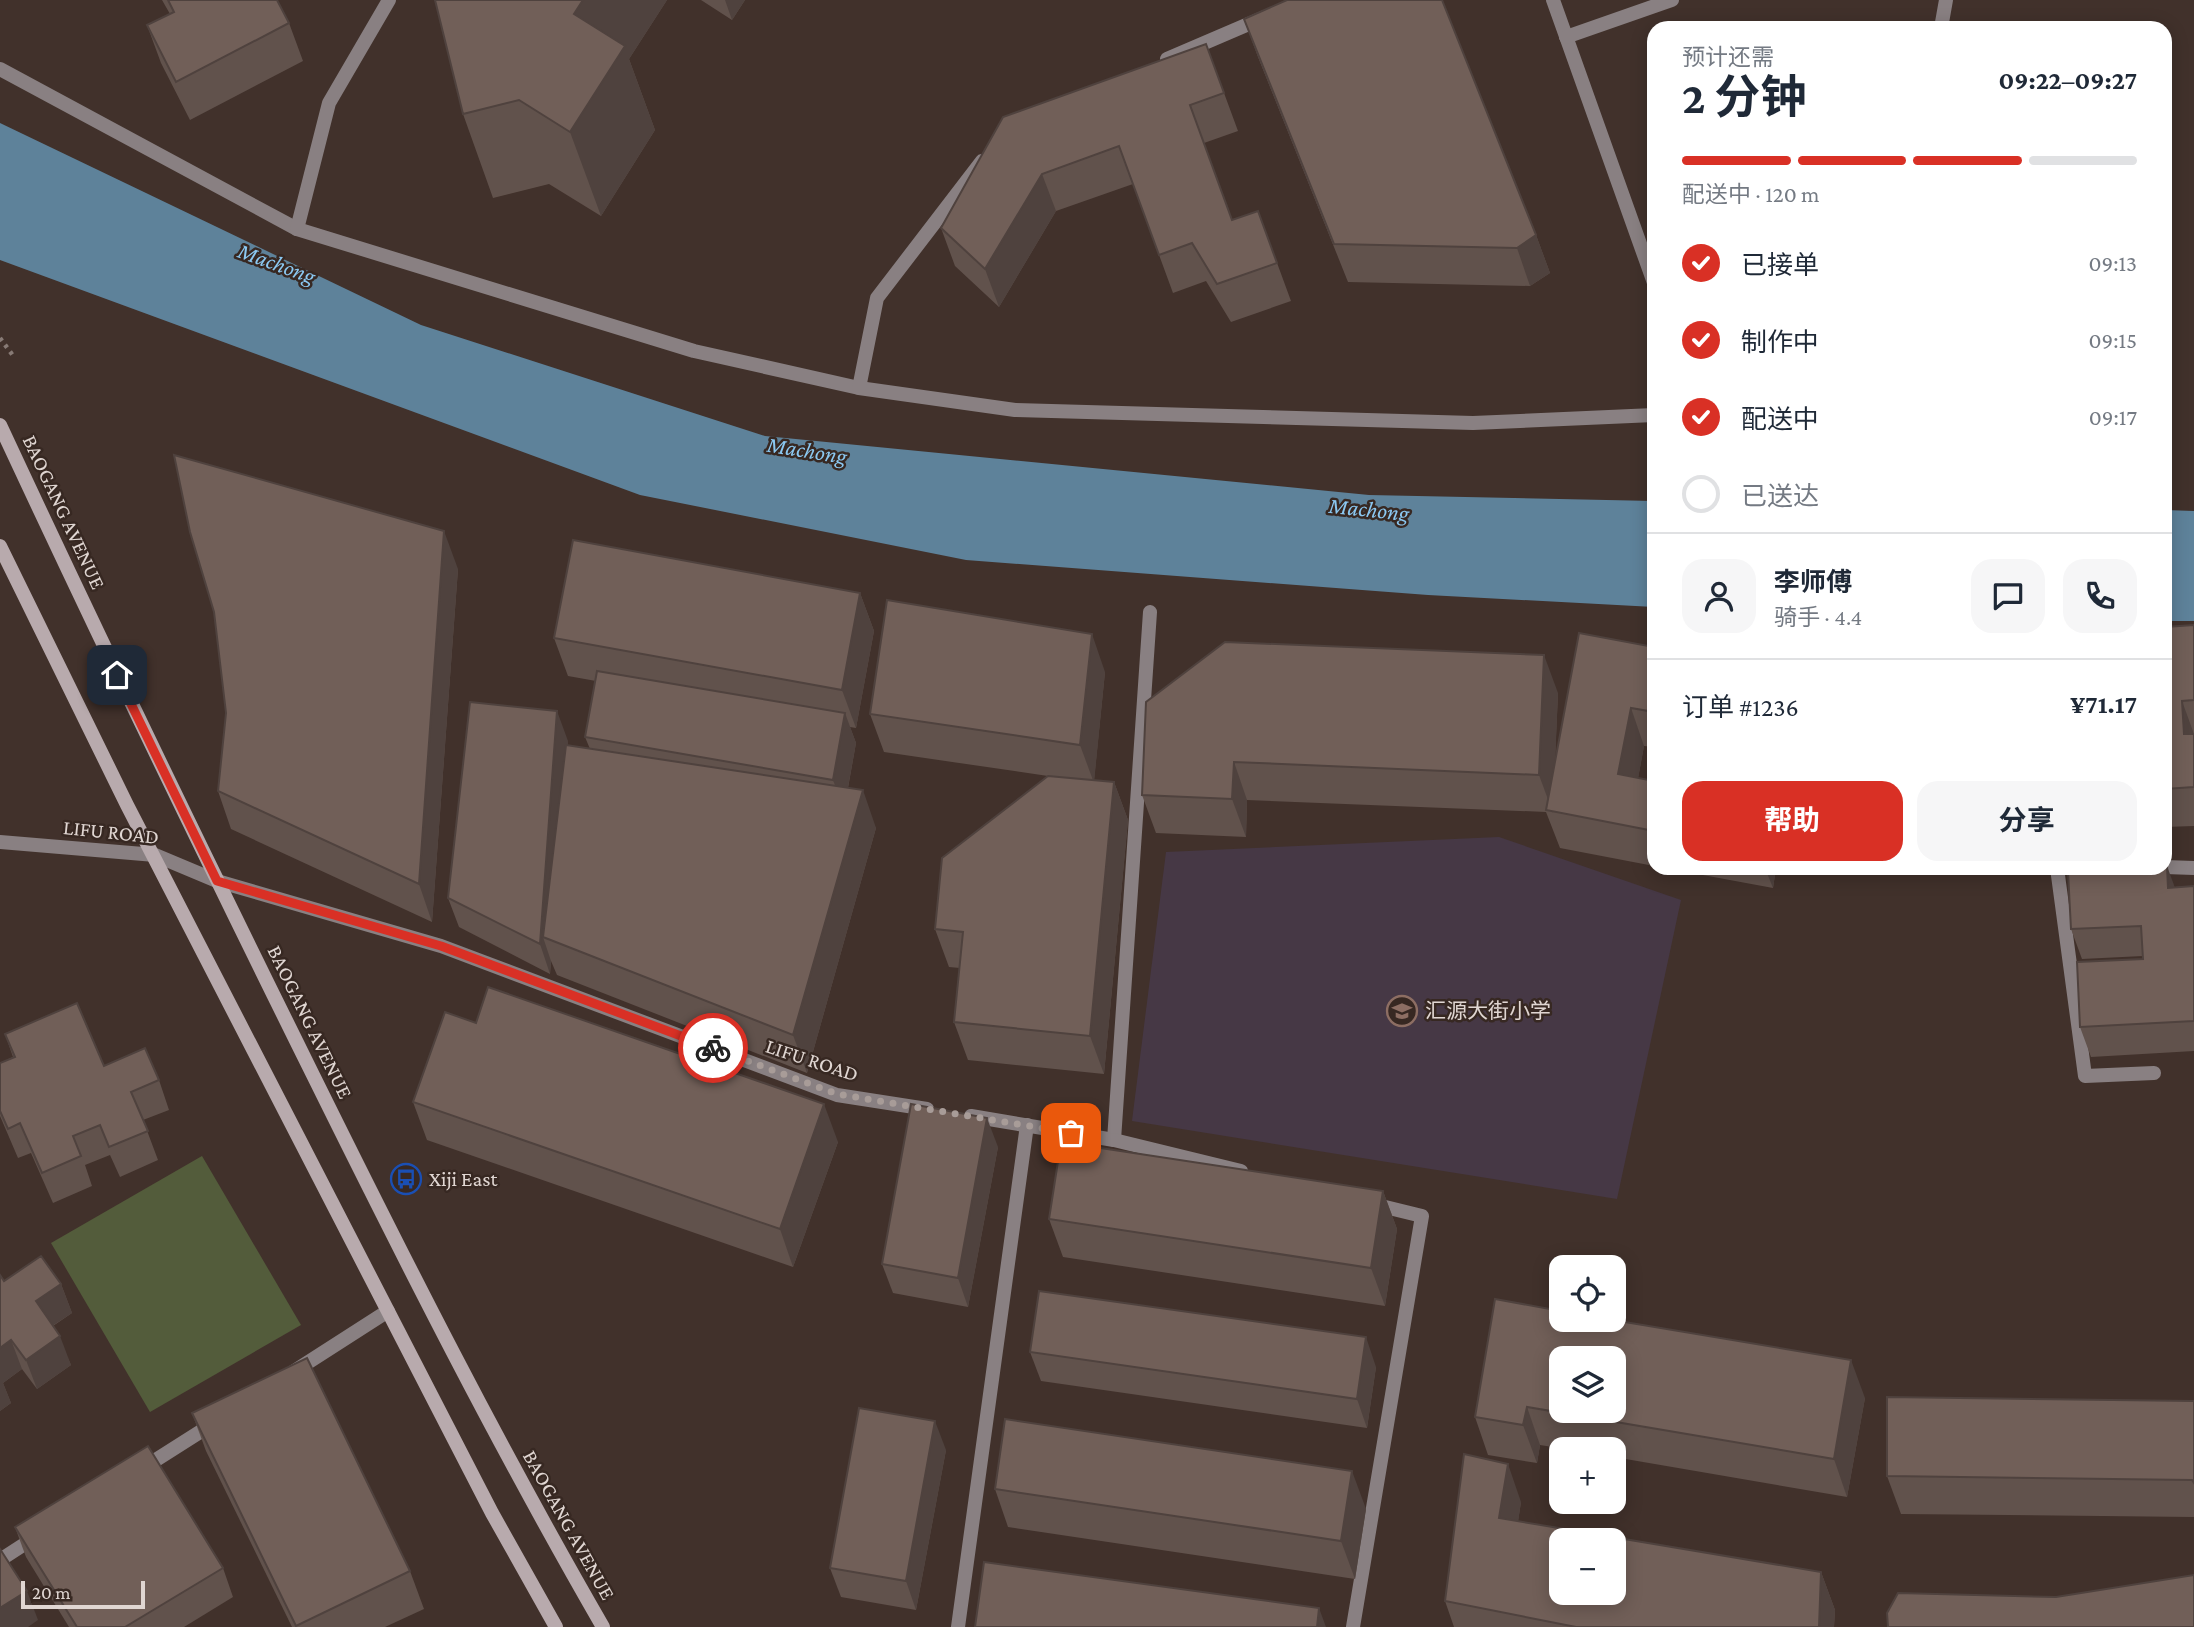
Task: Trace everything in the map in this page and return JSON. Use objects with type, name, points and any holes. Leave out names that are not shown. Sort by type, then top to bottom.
[{"type":"main road","name":"BAOGANG AVENUE","points":[[0,425],[217,881],[450,1351],[538,1516],[603,1627]]},
{"type":"main road","points":[[0,546],[388,1311],[492,1513],[556,1627]]},
{"type":"street","points":[[297,229],[329,103],[389,0]]},
{"type":"street","points":[[1553,0],[1647,264]]},
{"type":"street","points":[[1566,37],[1672,0]]},
{"type":"street","points":[[1942,21],[1946,0]]},
{"type":"street","points":[[1156,64],[1280,11]]},
{"type":"street","points":[[0,69],[297,229],[694,351],[859,388],[1015,410],[1473,423],[1647,415]]},
{"type":"street","points":[[859,388],[877,298],[991,149]]},
{"type":"street","points":[[1114,1140],[1150,612]]},
{"type":"street","name":"LIFU ROAD","points":[[0,842],[155,855],[217,881],[441,946],[837,1094],[1114,1140],[1261,1176]]},
{"type":"street","points":[[2172,867],[2194,868]]},
{"type":"street","points":[[2058,875],[2085,1076],[2154,1073]]},
{"type":"street","points":[[958,1627],[1027,1125]]},
{"type":"street","points":[[1353,1627],[1422,1216],[1355,1199]]},
{"type":"street","points":[[282,1379],[388,1311]]},
{"type":"street","points":[[129,1477],[223,1417]]},
{"type":"street","points":[[0,1560],[47,1530]]},
{"type":"path","points":[[0,338],[15,357]]},
{"type":"shaded area","name":"汇源大街小学","points":[[1499,837],[1681,900],[1617,1199],[1132,1121],[1166,852]]},
{"type":"green space","points":[[202,1156],[301,1325],[150,1412],[51,1243]]},
{"type":"water","name":"Machong","points":[[0,123],[421,325],[765,436],[1369,495],[1647,501],[1647,607],[1428,595],[966,560],[640,495],[0,260]]},
{"type":"water","points":[[2172,510],[2194,511],[2194,621],[2172,621]]},
{"type":"building","points":[[168,0],[277,0],[289,23],[176,82],[147,25],[174,12]]},
{"type":"building","points":[[435,0],[583,0],[574,14],[625,46],[570,132],[519,100],[463,114]]},
{"type":"building","points":[[1287,0],[1442,0],[1536,235],[1517,248],[1334,244],[1244,19]]},
{"type":"building","points":[[1206,44],[1224,93],[1190,105],[1232,220],[1258,211],[1277,263],[1217,284],[1192,243],[1159,255],[1119,146],[1042,174],[985,269],[941,228],[1003,117]]},
{"type":"building","points":[[174,455],[444,531],[419,884],[218,791],[226,713],[214,612],[190,532]]},
{"type":"building","points":[[573,540],[860,593],[842,690],[554,638]]},
{"type":"building","points":[[887,600],[1092,634],[1080,745],[870,714]]},
{"type":"building","points":[[2194,625],[2194,700],[2182,701],[2184,734],[2194,734],[2194,787],[2172,789],[2172,627]]},
{"type":"building","points":[[1579,633],[1647,646],[1647,711],[1631,708],[1618,774],[1647,780],[1647,830],[1546,810]]},
{"type":"building","points":[[1225,642],[1544,655],[1539,775],[1234,762],[1232,799],[1142,795],[1146,702]]},
{"type":"building","points":[[597,671],[845,713],[833,780],[585,737]]},
{"type":"building","points":[[470,702],[557,711],[540,944],[448,898]]},
{"type":"building","points":[[566,745],[863,790],[793,1035],[543,937]]},
{"type":"building","points":[[1048,776],[1114,782],[1090,1036],[954,1022],[963,932],[935,929],[942,858]]},
{"type":"building","points":[[2068,875],[2167,875],[2168,888],[2194,886],[2194,1021],[2080,1027],[2077,962],[2143,959],[2141,926],[2071,929]]},
{"type":"building","points":[[488,987],[824,1104],[780,1229],[413,1102],[445,1012],[476,1023]]},
{"type":"building","points":[[77,1003],[104,1066],[145,1048],[159,1080],[131,1092],[148,1131],[109,1147],[100,1125],[73,1136],[81,1156],[42,1173],[20,1123],[8,1129],[0,1111],[0,1063],[15,1057],[5,1034]]},
{"type":"building","points":[[911,1104],[987,1118],[958,1278],[882,1264]]},
{"type":"building","points":[[1061,1142],[1383,1191],[1371,1268],[1049,1219]]},
{"type":"building","points":[[41,1256],[61,1284],[36,1301],[60,1336],[26,1360],[11,1340],[0,1348],[0,1275],[4,1281]]},
{"type":"building","points":[[1039,1291],[1366,1337],[1357,1399],[1030,1352]]},
{"type":"building","points":[[1495,1299],[1549,1309],[1549,1332],[1626,1332],[1626,1322],[1851,1360],[1834,1459],[1621,1423],[1626,1423],[1626,1346],[1549,1346],[1549,1411],[1527,1407],[1523,1425],[1475,1417]]},
{"type":"building","points":[[307,1358],[410,1571],[296,1626],[192,1413]]},
{"type":"building","points":[[1887,1397],[2194,1401],[2194,1483],[2192,1480],[1887,1476]]},
{"type":"building","points":[[859,1408],[935,1421],[906,1581],[830,1568]]},
{"type":"building","points":[[1005,1419],[1352,1471],[1341,1541],[995,1489]]},
{"type":"building","points":[[148,1446],[223,1568],[125,1627],[77,1627],[15,1527]]},
{"type":"building","points":[[1464,1454],[1508,1464],[1499,1518],[1559,1528],[1549,1528],[1549,1605],[1626,1605],[1626,1539],[1821,1572],[1819,1627],[1576,1627],[1445,1601]]},
{"type":"building","points":[[0,1549],[27,1591],[0,1608]]},
{"type":"building","points":[[984,1562],[1319,1608],[1317,1627],[975,1627]]},
{"type":"building","points":[[2194,1575],[2194,1627],[1888,1627],[1887,1613],[1898,1593],[2056,1597]]},
{"type":"way so far","points":[[713,1048],[837,1094],[1071,1133]]},
{"type":"place","name":"汇源大街小学","points":[[1402,1011]]},
{"type":"place","name":"Xiji East","points":[[406,1179]]},
{"type":"route","points":[[117,675],[217,881],[441,946],[713,1048]]}]
